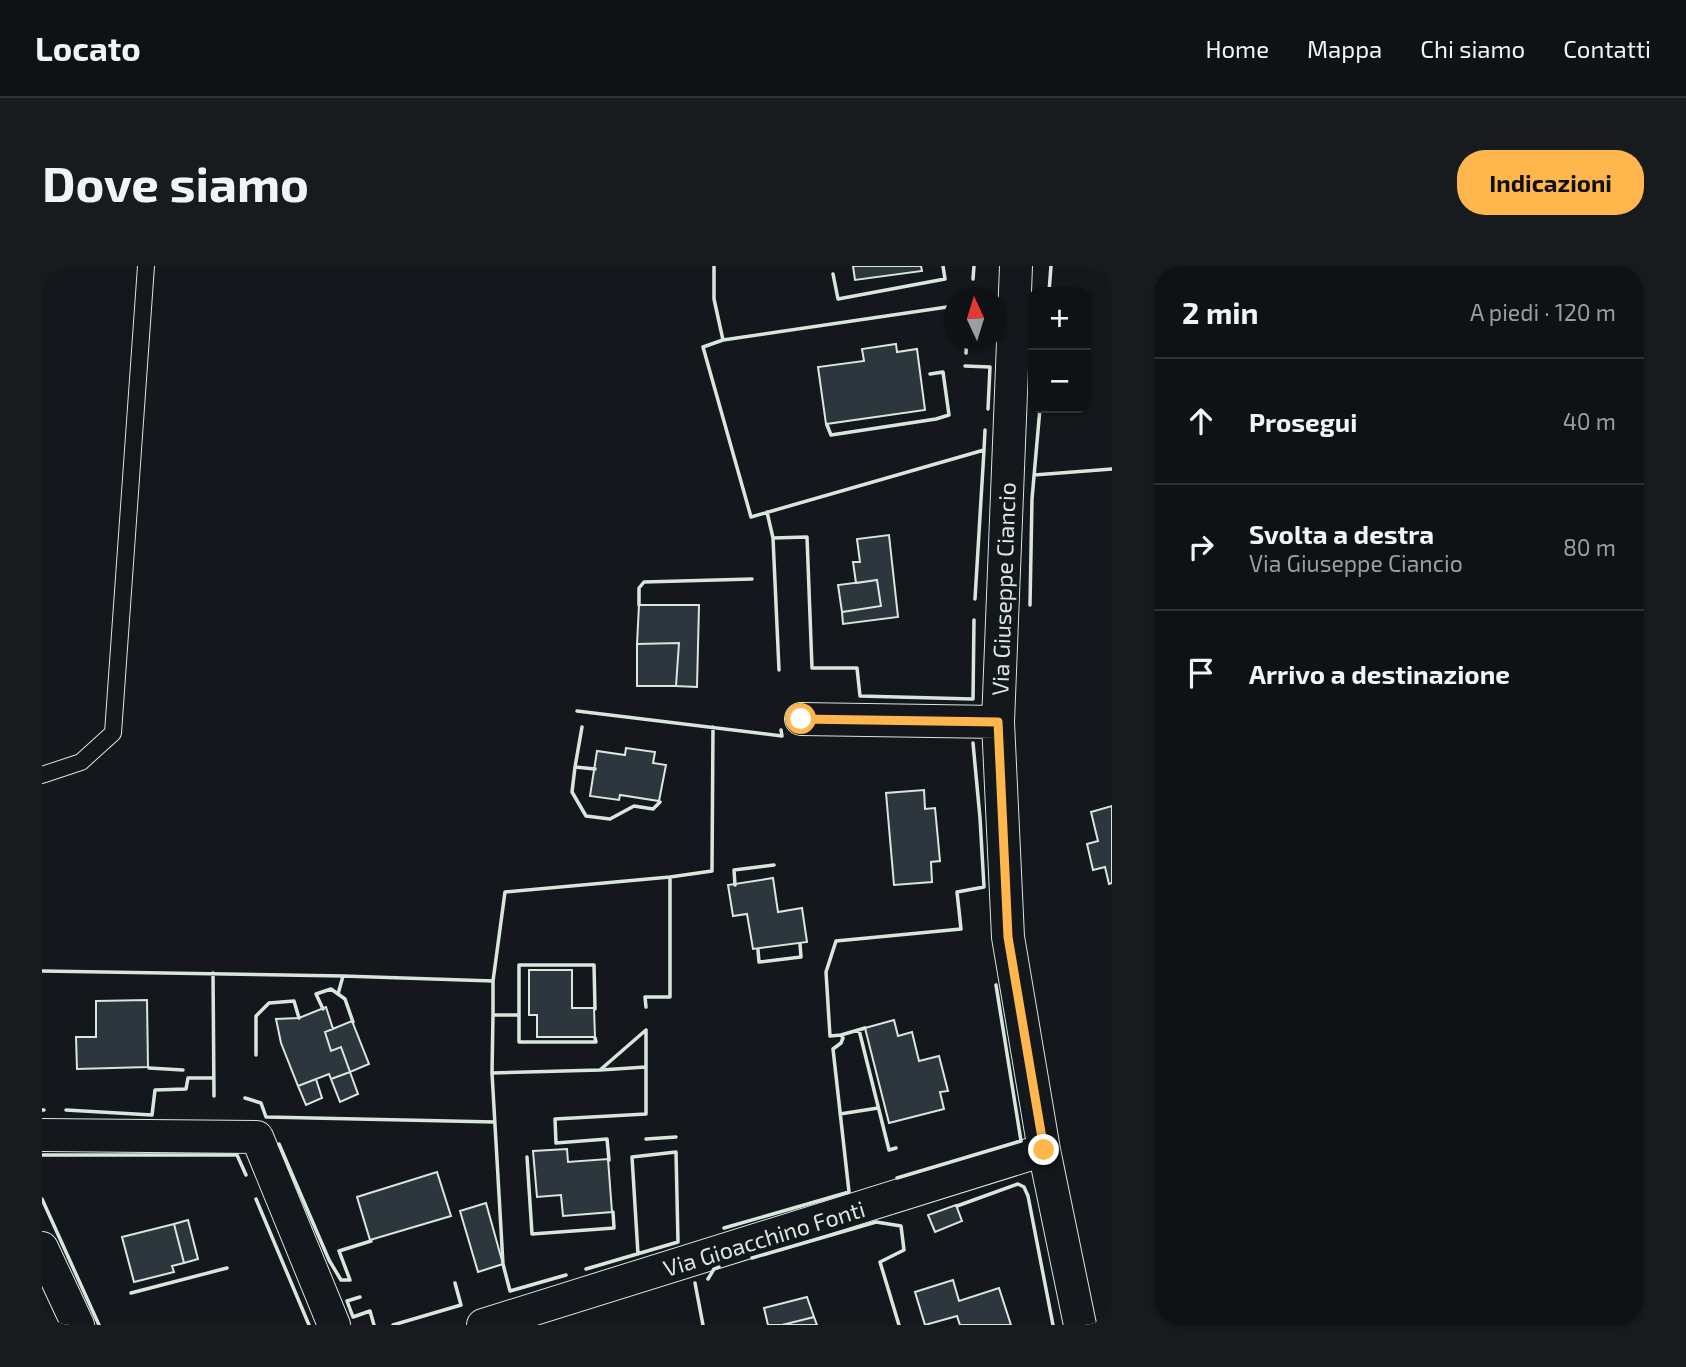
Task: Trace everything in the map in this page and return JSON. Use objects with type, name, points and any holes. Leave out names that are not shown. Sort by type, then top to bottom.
[{"type":"street","name":"Via Giuseppe Ciancio","points":[[1016,266],[998,722],[1008,937],[1044,1150],[1080,1325]]},
{"type":"street","points":[[801,719],[998,722]]},
{"type":"street","points":[[42,1135],[257,1137],[334,1325]]},
{"type":"street","name":"Via Gioacchino Fonti","points":[[483,1325],[1044,1150]]},
{"type":"street","points":[[42,1248],[78,1325]]},
{"type":"lane","points":[[42,775],[81,762],[113,733],[146,266]]},
{"type":"building","points":[[853,266],[921,266],[922,271],[855,280]]},
{"type":"building","points":[[896,344],[897,352],[917,349],[925,410],[826,424],[818,367],[864,361],[862,349]]},
{"type":"building","points":[[889,535],[898,617],[843,624],[842,612],[881,606],[877,580],[856,583],[853,562],[860,562],[857,539]]},
{"type":"building","points":[[877,580],[881,606],[842,612],[838,585]]},
{"type":"building","points":[[639,605],[699,605],[697,687],[676,686],[679,643],[637,644]]},
{"type":"building","points":[[679,643],[676,686],[637,686],[637,644]]},
{"type":"building","points":[[626,748],[655,752],[653,763],[666,765],[659,801],[620,795],[619,800],[590,796],[597,751],[625,755]]},
{"type":"building","points":[[924,790],[925,809],[935,808],[940,861],[931,862],[932,882],[894,885],[886,793]]},
{"type":"building","points":[[1112,806],[1112,883],[1109,884],[1105,867],[1093,870],[1087,844],[1098,841],[1091,812]]},
{"type":"building","points":[[773,878],[778,912],[802,908],[807,942],[753,949],[747,914],[733,916],[728,885]]},
{"type":"building","points":[[529,970],[572,970],[572,1008],[594,1008],[595,1037],[537,1037],[537,1015],[529,1015]]},
{"type":"building","points":[[147,1000],[148,1067],[77,1069],[76,1037],[96,1037],[96,1001]]},
{"type":"building","points":[[326,1007],[333,1029],[325,1032],[331,1051],[341,1047],[350,1072],[331,1079],[329,1074],[298,1086],[281,1043],[276,1019],[299,1018]]},
{"type":"building","points":[[894,1020],[898,1036],[912,1032],[919,1061],[939,1056],[948,1091],[940,1092],[944,1109],[889,1123],[865,1028]]},
{"type":"building","points":[[352,1021],[369,1064],[350,1072],[341,1047],[331,1051],[325,1032]]},
{"type":"building","points":[[350,1072],[358,1094],[340,1102],[331,1079]]},
{"type":"building","points":[[316,1079],[322,1098],[306,1105],[298,1086]]},
{"type":"building","points":[[567,1149],[568,1162],[608,1159],[612,1212],[563,1216],[561,1195],[537,1197],[533,1151]]},
{"type":"building","points":[[437,1172],[451,1216],[370,1240],[357,1197]]},
{"type":"building","points":[[486,1203],[503,1264],[478,1272],[460,1211]]},
{"type":"building","points":[[956,1205],[962,1221],[935,1232],[928,1215]]},
{"type":"building","points":[[188,1220],[198,1259],[184,1263],[174,1224]]},
{"type":"building","points":[[174,1224],[184,1263],[172,1266],[174,1272],[134,1282],[122,1237]]},
{"type":"building","points":[[953,1280],[959,1301],[999,1288],[1011,1325],[960,1325],[957,1316],[925,1325],[915,1292]]},
{"type":"building","points":[[807,1297],[814,1317],[782,1325],[768,1325],[764,1308]]},
{"type":"building","points":[[814,1317],[817,1325],[782,1325]]},
{"type":"wall","points":[[714,266],[714,299],[723,340]]},
{"type":"wall","points":[[833,274],[838,299],[945,279],[943,266]]},
{"type":"wall","points":[[973,279],[974,266]]},
{"type":"wall","points":[[1049,287],[1051,266]]},
{"type":"wall","points":[[944,307],[723,340],[703,347],[751,517],[984,450],[985,430]]},
{"type":"wall","points":[[965,366],[990,367],[988,409]]},
{"type":"wall","points":[[827,425],[831,435],[949,415],[943,372],[930,374]]},
{"type":"wall","points":[[1030,605],[1032,499],[1040,413]]},
{"type":"wall","points":[[975,599],[984,450]]},
{"type":"wall","points":[[1034,475],[1112,469]]},
{"type":"wall","points":[[767,512],[773,538],[779,670]]},
{"type":"wall","points":[[773,538],[807,537],[812,668],[857,668],[860,696],[973,699],[974,620]]},
{"type":"wall","points":[[639,605],[639,588],[644,582],[752,579]]},
{"type":"wall","points":[[577,711],[782,736],[781,730]]},
{"type":"wall","points":[[575,767],[582,727]]},
{"type":"wall","points":[[646,1007],[645,997],[670,997],[670,877],[712,871],[713,727]]},
{"type":"wall","points":[[841,1035],[830,1036],[826,972],[836,941],[961,929],[957,892],[984,887],[973,743]]},
{"type":"wall","points":[[595,769],[575,767],[572,792],[586,816],[610,819],[634,806],[653,809],[660,802]]},
{"type":"wall","points":[[735,885],[734,870],[774,865]]},
{"type":"wall","points":[[493,1015],[493,981],[505,892],[670,877]]},
{"type":"wall","points":[[758,950],[759,962],[801,957],[800,944]]},
{"type":"wall","points":[[595,1009],[594,965],[519,965],[519,1042],[596,1042],[595,1038]]},
{"type":"wall","points":[[42,971],[343,976]]},
{"type":"wall","points":[[213,973],[214,1096]]},
{"type":"wall","points":[[338,994],[343,976],[493,981]]},
{"type":"wall","points":[[897,1178],[1021,1141],[996,985]]},
{"type":"wall","points":[[323,1009],[316,994],[331,989],[345,999],[353,1022]]},
{"type":"wall","points":[[256,1055],[256,1016],[269,1003],[294,1001],[299,1018]]},
{"type":"wall","points":[[518,1015],[493,1015],[492,1073],[600,1070],[646,1030]]},
{"type":"wall","points":[[724,1228],[849,1192],[833,1049],[841,1043],[841,1035],[865,1028]]},
{"type":"wall","points":[[609,1160],[607,1139],[556,1143],[555,1119],[646,1114],[646,1030]]},
{"type":"wall","points":[[859,1030],[889,1150],[896,1148]]},
{"type":"wall","points":[[600,1070],[646,1067]]},
{"type":"wall","points":[[149,1068],[183,1070]]},
{"type":"wall","points":[[492,1073],[503,1264],[510,1291],[566,1275]]},
{"type":"wall","points":[[66,1110],[152,1115],[155,1090],[186,1089],[188,1078],[213,1078]]},
{"type":"wall","points":[[245,1098],[261,1103],[266,1117],[495,1122]]},
{"type":"wall","points":[[840,1114],[878,1108]]},
{"type":"wall","points":[[646,1139],[676,1137]]},
{"type":"wall","points":[[279,1144],[329,1260],[341,1280],[350,1280]]},
{"type":"wall","points":[[586,1269],[678,1242],[676,1152],[632,1157],[638,1254]]},
{"type":"wall","points":[[42,1155],[237,1155],[246,1175]]},
{"type":"wall","points":[[527,1157],[532,1234],[614,1228],[613,1212]]},
{"type":"wall","points":[[957,1206],[1018,1184],[1024,1187],[1053,1325]]},
{"type":"wall","points":[[42,1199],[99,1325]]},
{"type":"wall","points":[[256,1199],[309,1325]]},
{"type":"wall","points":[[752,1258],[876,1222],[901,1226],[904,1250],[880,1262],[899,1325]]},
{"type":"wall","points":[[350,1280],[339,1251],[371,1241]]},
{"type":"wall","points":[[708,1279],[714,1269],[719,1267]]},
{"type":"wall","points":[[131,1293],[227,1268]]},
{"type":"wall","points":[[393,1325],[461,1305],[455,1283]]},
{"type":"wall","points":[[695,1283],[703,1325]]},
{"type":"wall","points":[[360,1297],[347,1301],[353,1317],[370,1311],[374,1325]]},
{"type":"wall","points":[[42,1311],[48,1325]]},
{"type":"route","points":[[801,719],[998,722],[1008,937],[1044,1150]]}]
